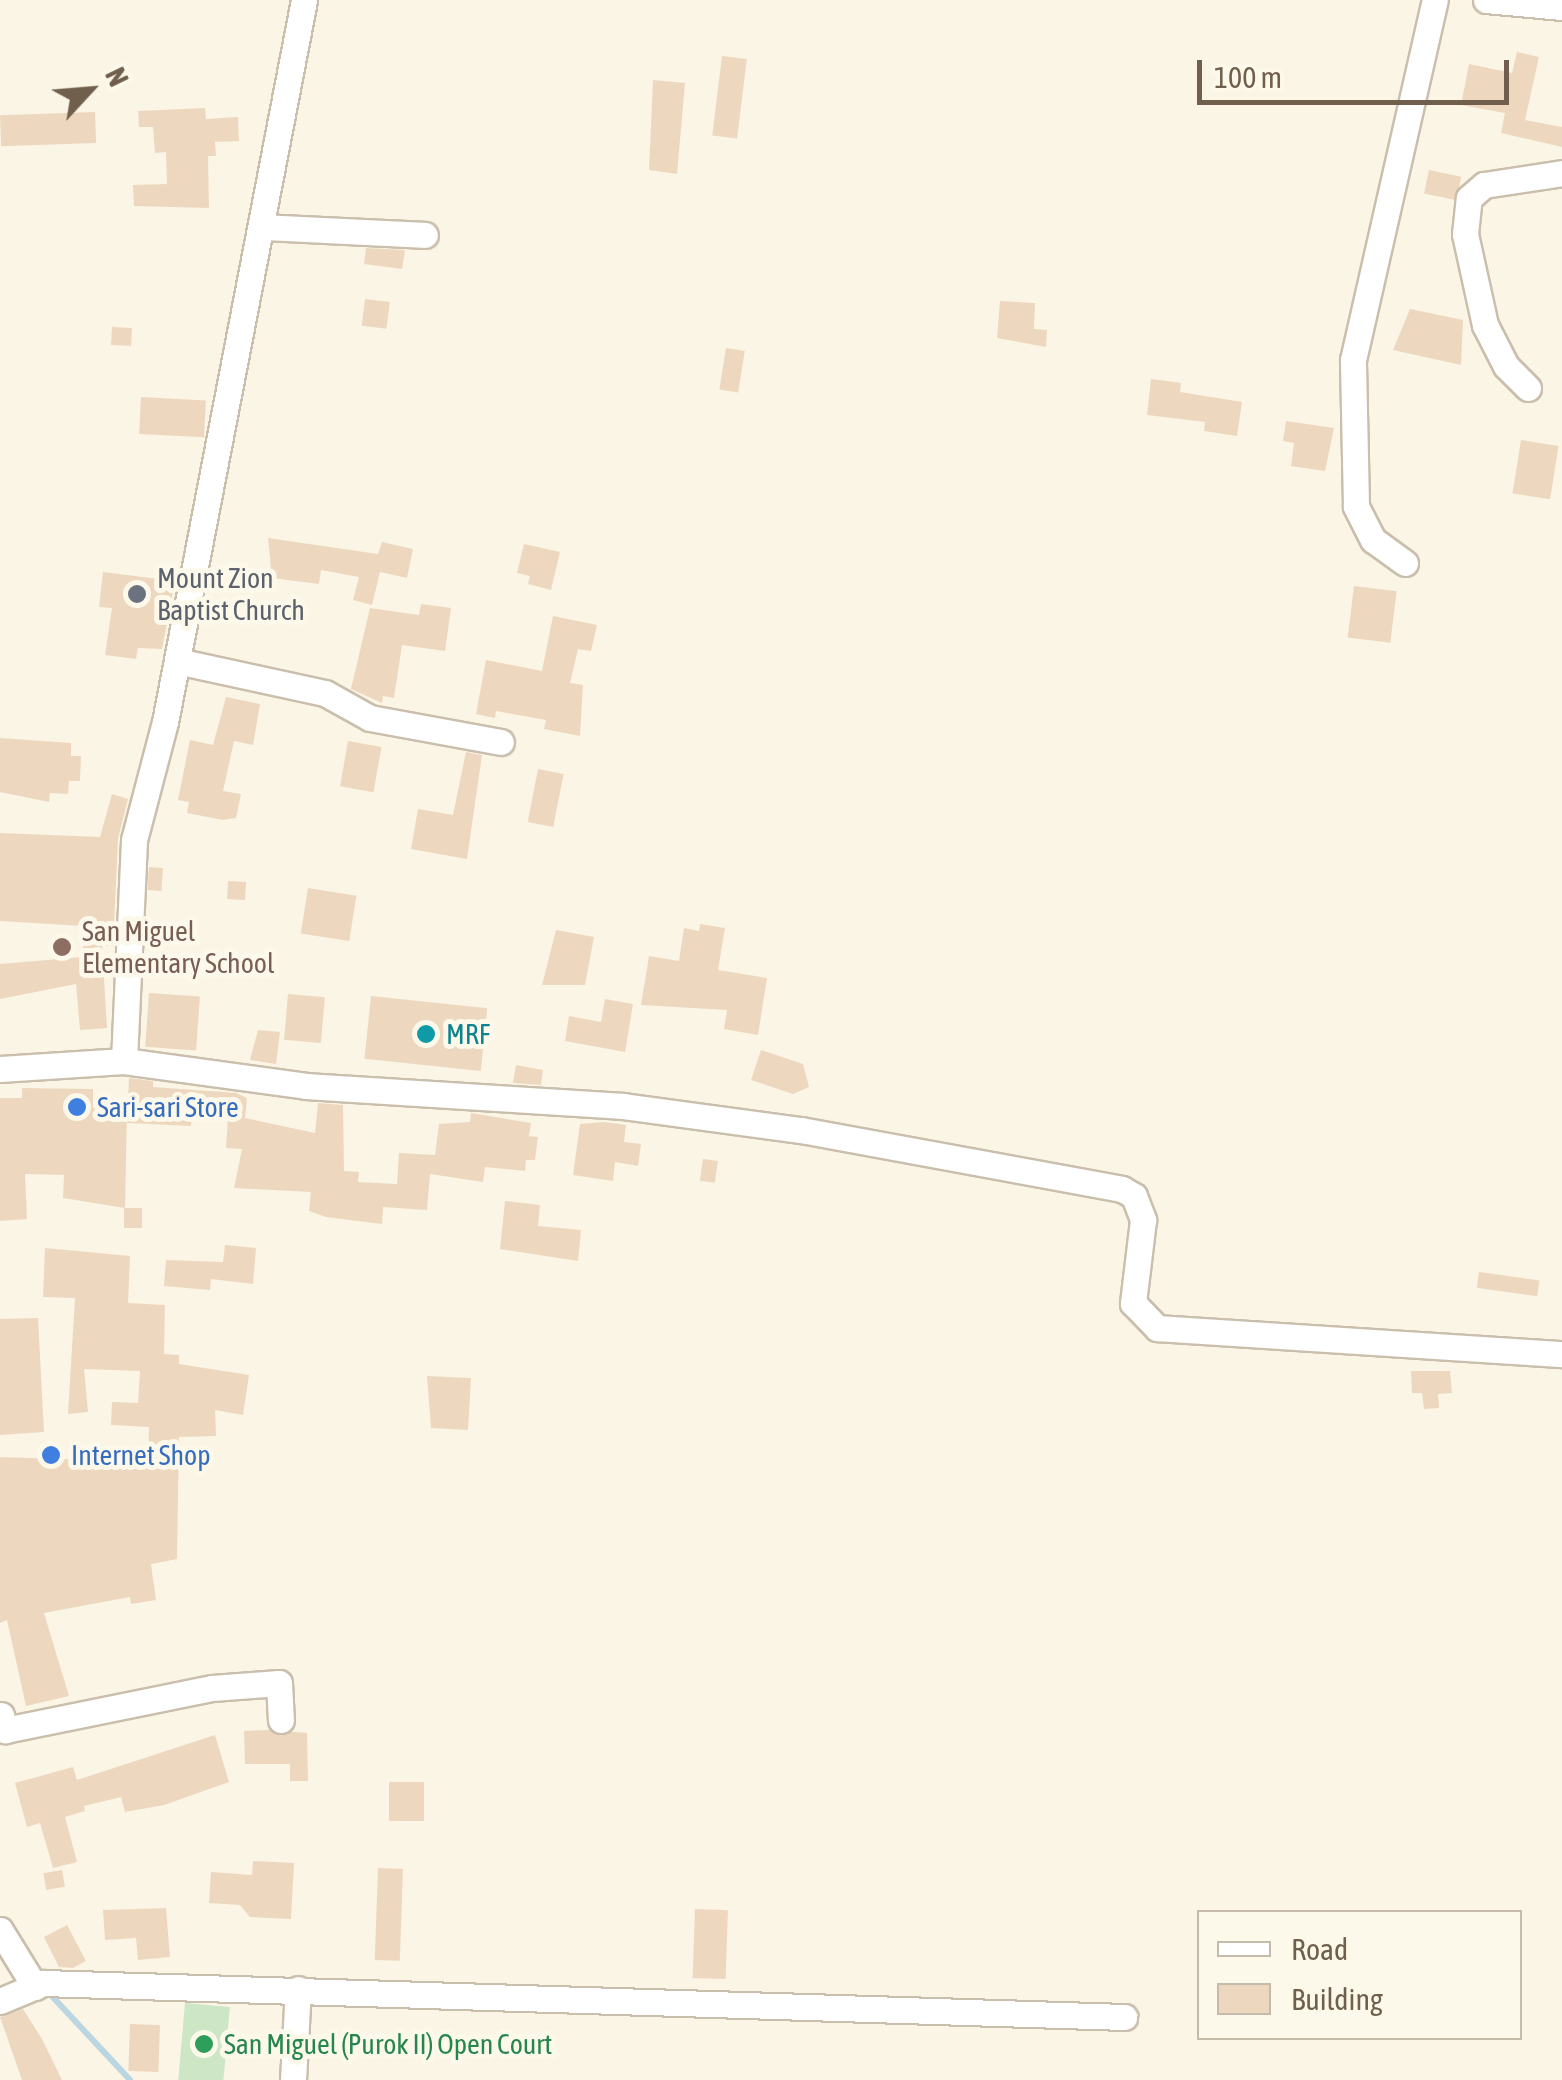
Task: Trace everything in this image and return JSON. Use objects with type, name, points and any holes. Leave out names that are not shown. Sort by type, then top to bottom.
[{"type":"street","points":[[124,1061],[134,840],[177,661],[304,0]]},
{"type":"street","points":[[1405,562],[1373,540],[1356,506],[1353,360],[1435,0]]},
{"type":"street","points":[[1486,0],[1562,6]]},
{"type":"street","points":[[1528,388],[1506,366],[1485,325],[1466,246],[1470,198],[1484,185],[1562,173]]},
{"type":"street","points":[[262,227],[425,236]]},
{"type":"street","points":[[177,661],[325,693],[370,718],[501,742]]},
{"type":"street","points":[[0,1070],[124,1061],[306,1086],[662,1112],[801,1130],[1122,1189],[1134,1196],[1143,1220],[1134,1302],[1138,1316],[1157,1328],[1562,1354]]},
{"type":"street","points":[[0,1713],[5,1730],[212,1688],[279,1684],[281,1720]]},
{"type":"street","points":[[0,1930],[34,1987]]},
{"type":"street","points":[[0,2001],[34,1987],[298,1989],[1124,2017]]},
{"type":"street","points":[[293,2080],[298,1989]]},
{"type":"green space","name":"San Miguel (Purok II) Open Court","points":[[185,2003],[230,2007],[223,2080],[178,2080]]},
{"type":"building","points":[[1517,52],[1539,57],[1525,120],[1562,127],[1562,147],[1501,133],[1505,113],[1461,105],[1469,64],[1512,73]]},
{"type":"building","points":[[722,56],[747,59],[737,138],[712,135]]},
{"type":"building","points":[[653,80],[685,83],[677,174],[649,170]]},
{"type":"building","points":[[205,108],[206,119],[238,117],[239,141],[215,142],[216,156],[208,156],[209,208],[134,206],[133,185],[167,184],[166,152],[155,153],[153,127],[139,127],[138,111]]},
{"type":"building","points":[[95,112],[96,143],[1,146],[0,115]]},
{"type":"building","points":[[1429,170],[1461,177],[1456,200],[1424,193]]},
{"type":"building","points":[[366,248],[405,250],[402,269],[364,264]]},
{"type":"building","points":[[365,299],[390,302],[387,329],[362,326]]},
{"type":"building","points":[[1000,301],[1035,303],[1034,329],[1047,330],[1046,347],[997,338]]},
{"type":"building","points":[[1410,309],[1463,320],[1461,365],[1393,350]]},
{"type":"building","points":[[112,327],[132,328],[131,346],[111,345]]},
{"type":"building","points":[[726,348],[745,351],[738,392],[719,389]]},
{"type":"building","points":[[1151,379],[1181,383],[1180,392],[1242,402],[1237,436],[1204,431],[1205,422],[1147,415]]},
{"type":"building","points":[[141,397],[206,400],[204,437],[139,434]]},
{"type":"building","points":[[1286,421],[1334,428],[1325,471],[1291,466],[1294,443],[1283,441]]},
{"type":"building","points":[[1521,440],[1559,446],[1550,499],[1513,493]]},
{"type":"building","points":[[268,538],[378,554],[382,542],[413,549],[407,578],[380,572],[372,605],[353,600],[359,577],[321,570],[319,584],[272,578]]},
{"type":"building","points":[[524,544],[560,552],[551,590],[528,584],[530,576],[517,573]]},
{"type":"building","points":[[103,572],[175,581],[162,649],[138,648],[136,659],[105,655],[112,608],[99,607]]},
{"type":"building","points":[[1354,586],[1397,591],[1390,643],[1348,638]]},
{"type":"building","points":[[421,604],[451,608],[445,651],[402,645],[394,698],[383,696],[382,703],[351,689],[370,608],[419,615]]},
{"type":"building","points":[[553,616],[597,625],[591,651],[578,649],[570,683],[583,685],[580,736],[544,729],[546,720],[496,711],[495,718],[476,714],[486,660],[542,671]]},
{"type":"building","points":[[226,697],[260,704],[253,745],[234,741],[223,791],[241,794],[236,818],[223,820],[187,813],[189,802],[178,800],[190,740],[213,745]]},
{"type":"building","points":[[0,738],[71,743],[71,756],[81,756],[80,781],[69,781],[68,794],[50,793],[49,802],[0,792]]},
{"type":"building","points":[[348,741],[381,747],[373,792],[340,786]]},
{"type":"building","points":[[466,752],[482,755],[467,859],[411,849],[418,809],[453,815]]},
{"type":"building","points":[[538,769],[564,774],[553,827],[528,822]]},
{"type":"building","points":[[112,794],[128,799],[118,839],[113,946],[102,946],[107,1028],[80,1030],[76,984],[0,999],[0,964],[83,957],[84,926],[0,921],[0,833],[100,837]]},
{"type":"building","points":[[149,867],[163,868],[161,891],[147,890]]},
{"type":"building","points":[[228,881],[246,882],[245,900],[227,899]]},
{"type":"building","points":[[308,888],[356,896],[349,941],[301,933]]},
{"type":"building","points":[[700,924],[725,928],[718,970],[767,978],[758,1035],[724,1029],[727,1010],[641,1005],[649,956],[679,961],[684,928],[699,931]]},
{"type":"building","points":[[556,930],[594,937],[585,985],[542,985]]},
{"type":"building","points":[[149,993],[200,997],[196,1050],[145,1047]]},
{"type":"building","points":[[288,994],[325,997],[321,1043],[284,1040]]},
{"type":"building","name":"MRF","points":[[371,996],[487,1008],[481,1071],[364,1059]]},
{"type":"building","points":[[605,999],[633,1004],[625,1052],[565,1041],[569,1016],[601,1022]]},
{"type":"building","points":[[258,1030],[280,1032],[276,1064],[250,1060]]},
{"type":"building","points":[[761,1050],[803,1064],[809,1087],[793,1094],[751,1080]]},
{"type":"building","points":[[516,1065],[543,1070],[541,1085],[513,1083]]},
{"type":"building","points":[[129,1078],[153,1081],[153,1087],[236,1093],[247,1098],[245,1118],[315,1133],[318,1103],[343,1105],[344,1171],[359,1172],[358,1182],[397,1184],[399,1153],[435,1155],[439,1124],[470,1122],[471,1113],[531,1123],[529,1136],[538,1137],[535,1160],[526,1160],[525,1171],[485,1167],[483,1182],[430,1174],[427,1210],[383,1207],[382,1224],[326,1217],[309,1211],[311,1192],[234,1188],[242,1149],[226,1148],[228,1117],[192,1115],[191,1126],[127,1123]]},
{"type":"building","points":[[22,1088],[93,1089],[93,1108],[127,1110],[125,1208],[63,1198],[64,1175],[25,1174],[27,1219],[0,1221],[0,1098],[22,1098]]},
{"type":"building","points":[[580,1124],[626,1125],[624,1142],[641,1144],[638,1166],[615,1162],[613,1181],[573,1175]]},
{"type":"building","points":[[703,1159],[718,1161],[715,1183],[700,1181]]},
{"type":"building","points":[[505,1201],[540,1205],[538,1226],[581,1230],[578,1261],[500,1249]]},
{"type":"building","points":[[124,1208],[142,1208],[142,1228],[124,1228]]},
{"type":"building","points":[[225,1245],[256,1248],[253,1284],[211,1279],[210,1290],[164,1286],[166,1260],[223,1262]]},
{"type":"building","points":[[45,1248],[130,1256],[128,1303],[165,1305],[164,1354],[179,1355],[179,1364],[249,1375],[243,1415],[215,1410],[216,1436],[179,1437],[177,1559],[151,1564],[156,1600],[131,1604],[130,1597],[44,1613],[69,1696],[26,1706],[7,1620],[0,1623],[0,1457],[148,1462],[149,1427],[111,1425],[112,1402],[138,1403],[140,1371],[84,1369],[88,1412],[68,1414],[75,1298],[43,1297]]},
{"type":"building","points":[[1479,1272],[1539,1280],[1537,1296],[1477,1288]]},
{"type":"building","points":[[38,1318],[44,1432],[0,1435],[0,1319]]},
{"type":"building","points":[[1411,1371],[1450,1371],[1452,1393],[1438,1394],[1439,1408],[1424,1409],[1422,1393],[1412,1393]]},
{"type":"building","points":[[427,1376],[471,1378],[468,1430],[431,1428]]},
{"type":"building","points":[[244,1731],[307,1733],[308,1781],[290,1781],[290,1764],[245,1764]]},
{"type":"building","points":[[215,1735],[229,1782],[164,1805],[125,1812],[121,1797],[84,1806],[85,1811],[65,1817],[77,1862],[53,1868],[40,1823],[27,1827],[15,1783],[73,1767],[77,1780]]},
{"type":"building","points":[[389,1782],[424,1782],[424,1821],[389,1821]]},
{"type":"building","points":[[253,1861],[294,1863],[291,1919],[250,1917],[240,1905],[209,1903],[211,1872],[252,1875]]},
{"type":"building","points":[[378,1868],[403,1869],[400,1961],[375,1960]]},
{"type":"building","points":[[62,1870],[65,1887],[46,1890],[43,1873]]},
{"type":"building","points":[[166,1908],[170,1957],[138,1960],[136,1938],[105,1940],[103,1910]]},
{"type":"building","points":[[695,1909],[728,1910],[726,1979],[693,1978]]},
{"type":"building","points":[[67,1925],[86,1961],[73,1968],[59,1967],[44,1937]]},
{"type":"building","points":[[23,2009],[62,2080],[22,2080],[0,2017]]},
{"type":"building","points":[[130,2024],[160,2025],[158,2072],[128,2071]]},
{"type":"waterway","points":[[49,1993],[130,2080]]},
{"type":"place","name":"Mount Zion Baptist Church","points":[[137,594]]},
{"type":"place","name":"San Miguel Elementary School","points":[[62,947]]},
{"type":"place","name":"MRF","points":[[426,1034]]},
{"type":"place","name":"Sari-sari Store","points":[[77,1107]]},
{"type":"place","name":"Internet Shop","points":[[51,1455]]},
{"type":"place","name":"San Miguel (Purok II) Open Court","points":[[204,2044]]}]
